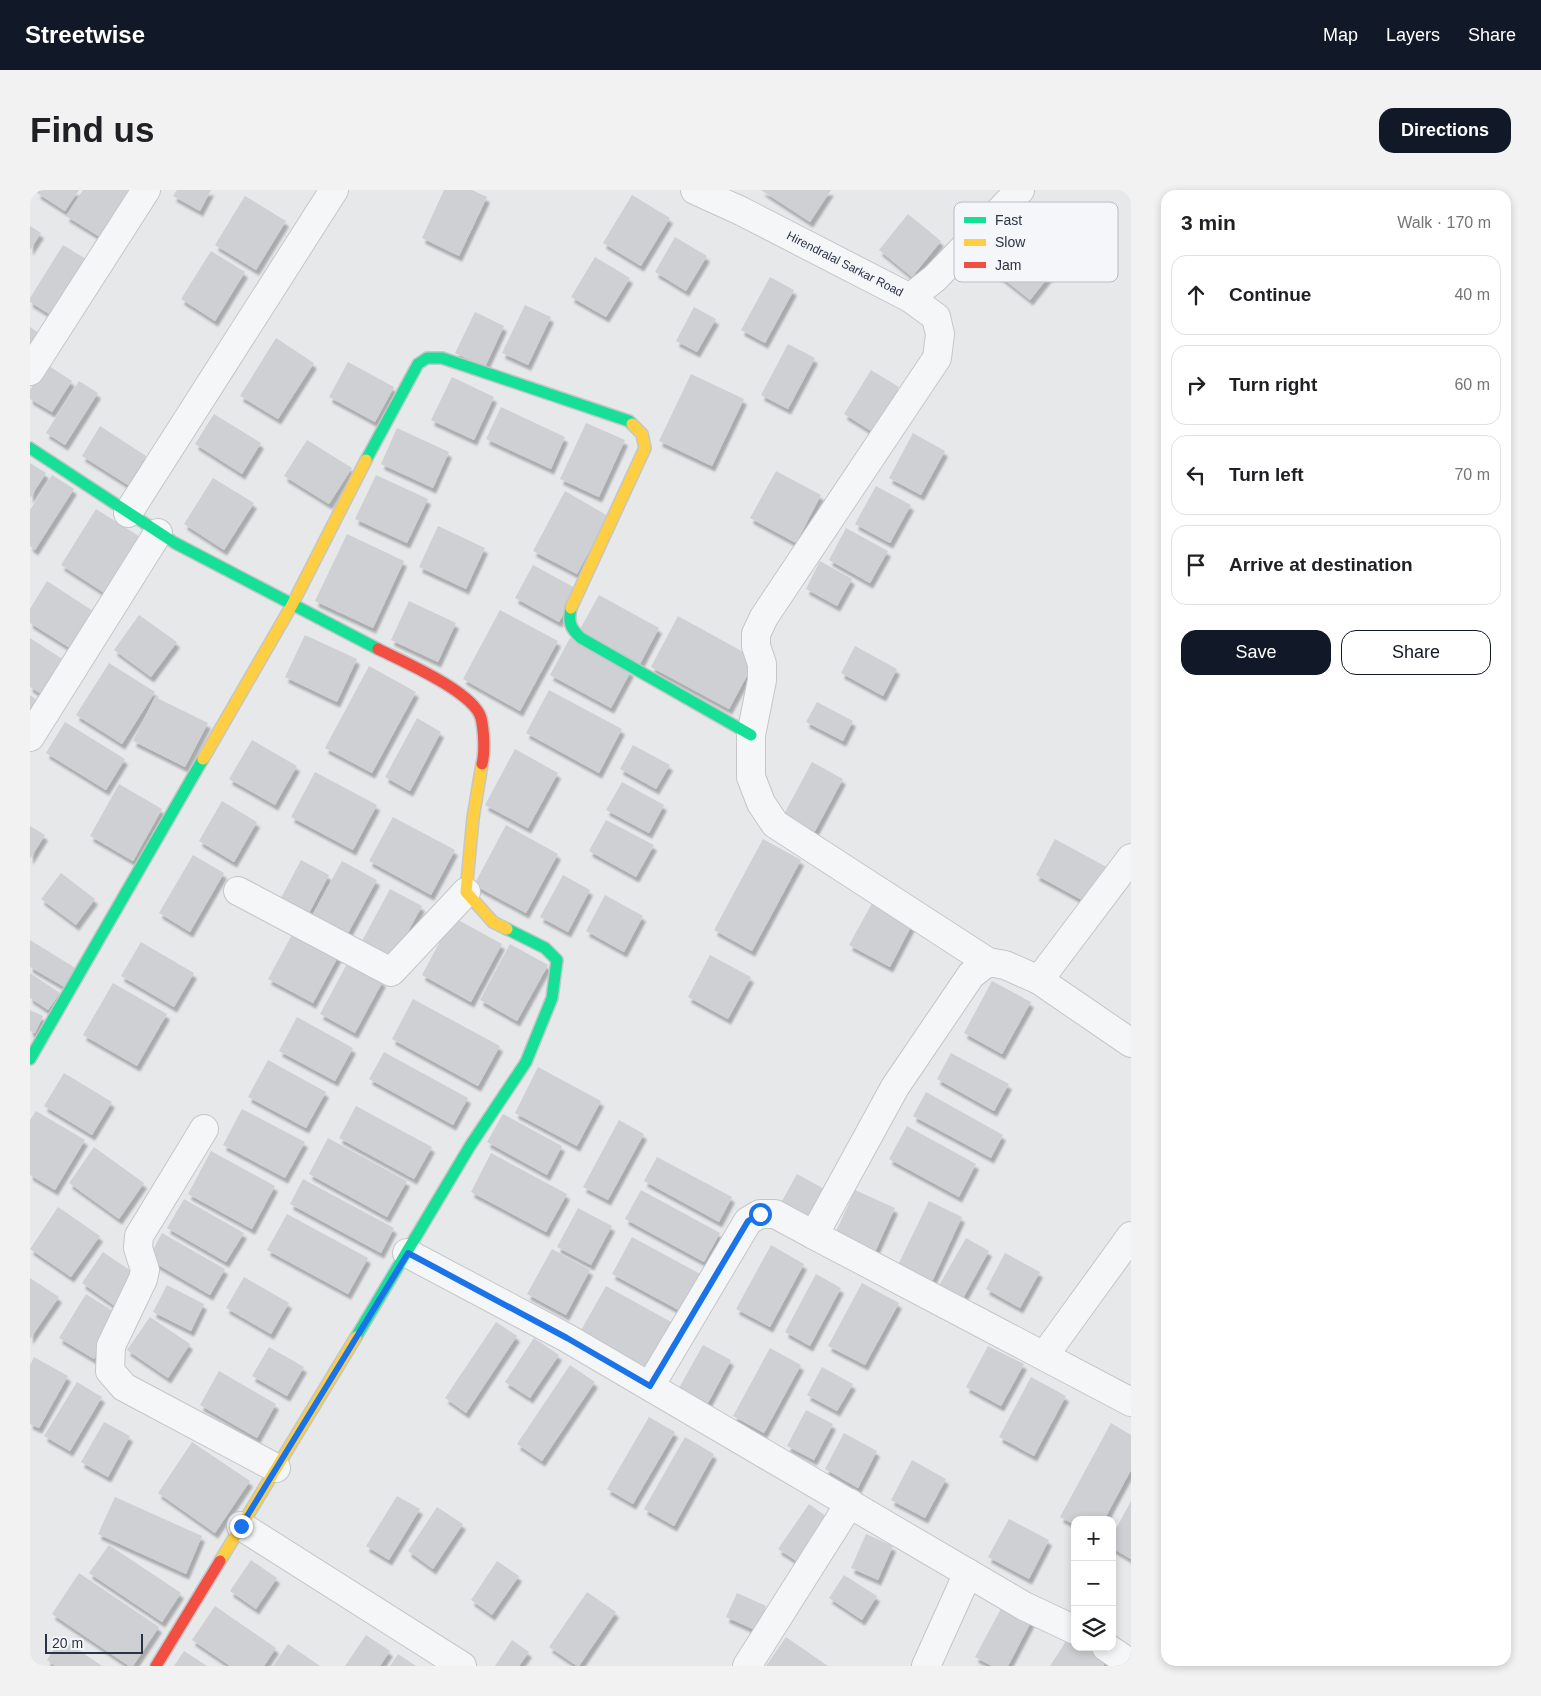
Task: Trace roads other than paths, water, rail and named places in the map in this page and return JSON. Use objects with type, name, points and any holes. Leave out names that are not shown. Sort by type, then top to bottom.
[{"type":"street","points":[[30,371],[146,190]]},
{"type":"street","points":[[128,513],[334,190]]},
{"type":"street","name":"Hirendralal Sarkar Road","points":[[695,190],[910,298],[935,278],[954,258]]},
{"type":"street","name":"Hirendralal Sarkar Road","points":[[1008,202],[1020,190]]},
{"type":"street","points":[[910,298],[936,317],[940,334],[936,358],[764,617],[756,634],[756,646],[762,664],[762,680],[750,735],[751,777],[761,803],[775,824],[988,962],[1005,965],[1039,980],[1131,1043]]},
{"type":"street","points":[[30,1059],[292,605],[389,416],[418,364],[427,358],[442,358],[629,421],[642,434],[645,448],[572,606],[568,621],[570,628],[581,638],[750,735]]},
{"type":"street","points":[[30,448],[158,533],[292,605],[452,687],[468,700],[481,717],[484,756],[473,818],[466,892],[392,972],[238,891]]},
{"type":"street","points":[[30,737],[158,533]]},
{"type":"street","points":[[1039,980],[1129,865]]},
{"type":"street","points":[[156,1666],[408,1253],[470,1146],[526,1062],[552,998],[557,960],[545,948],[493,922],[466,892]]},
{"type":"street","points":[[814,1235],[895,1087],[972,976],[988,962]]},
{"type":"street","points":[[204,1130],[139,1236],[138,1248],[145,1270],[143,1279],[111,1346],[110,1371],[124,1387],[276,1468]]},
{"type":"street","points":[[650,1386],[748,1221],[760,1214],[775,1214],[1131,1402]]},
{"type":"street","points":[[1044,1356],[1131,1236]]},
{"type":"street","points":[[408,1253],[567,1338],[1024,1606],[1071,1628]]},
{"type":"street","points":[[747,1666],[850,1503]]},
{"type":"street","points":[[241,1526],[462,1666]]},
{"type":"street","points":[[926,1666],[968,1573]]},
{"type":"street","points":[[1112,1651],[1131,1664]]}]
